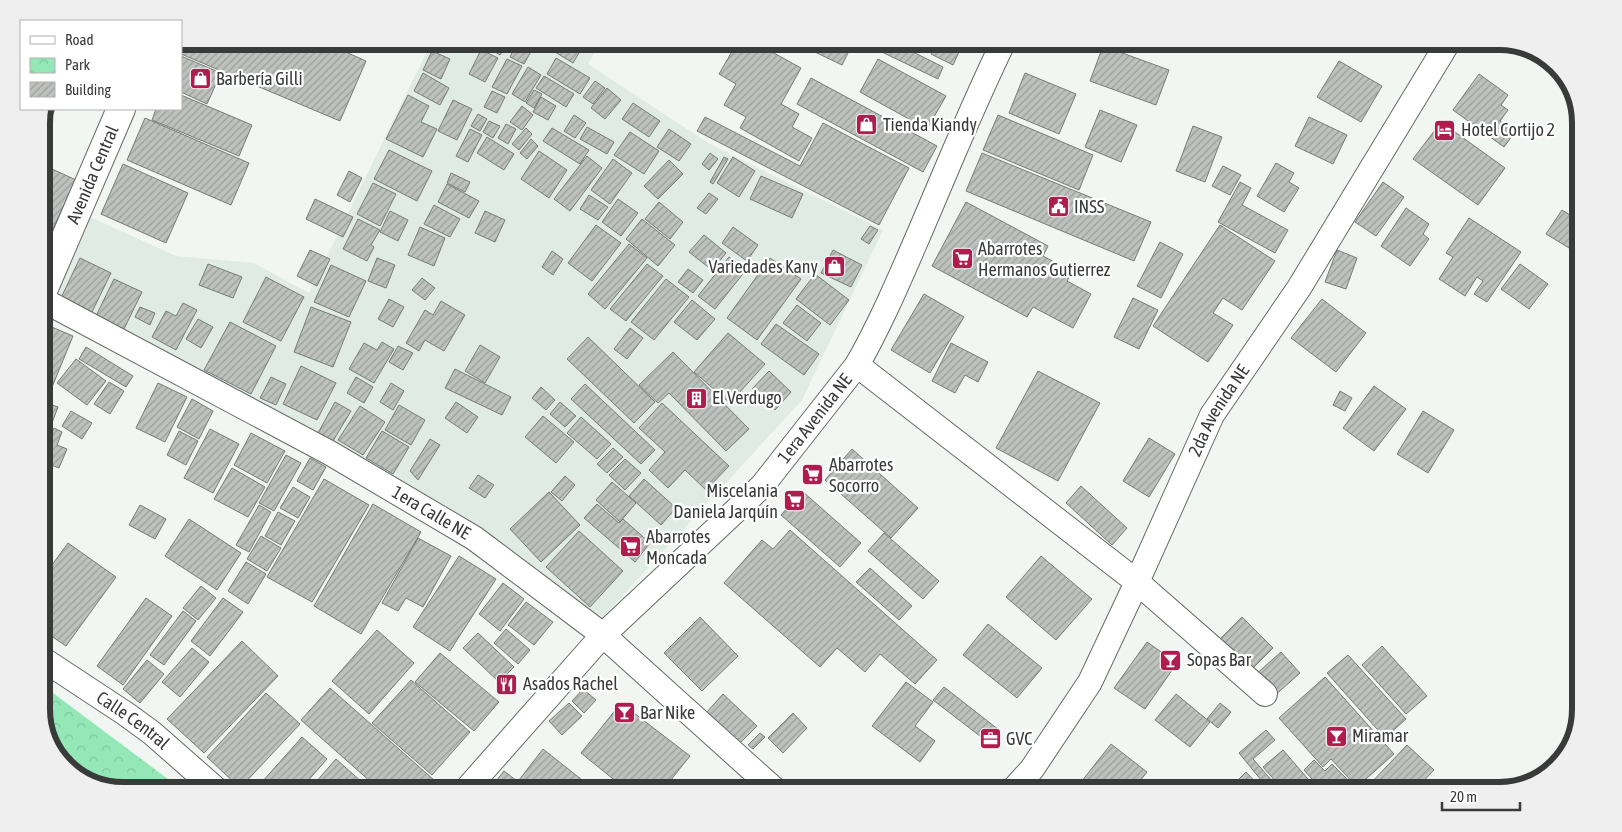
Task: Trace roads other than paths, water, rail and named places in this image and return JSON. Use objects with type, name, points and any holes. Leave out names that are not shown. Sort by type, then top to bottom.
[{"type":"street","name":"1era Avenida NE","points":[[473,782],[603,635],[762,486],[856,365],[869,344],[902,274],[986,77],[1000,50]]},
{"type":"street","name":"2da Avenida NE","points":[[1020,782],[1032,769],[1090,682],[1212,415],[1299,288],[1444,50]]},
{"type":"street","name":"Avenida Central","points":[[50,276],[121,110]]},
{"type":"street","name":"1era Calle NE","points":[[50,302],[330,453],[474,538],[603,635],[766,782]]},
{"type":"street","points":[[856,365],[1137,582],[1265,694]]},
{"type":"street","name":"Calle Central","points":[[50,663],[152,733],[208,782]]},
{"type":"place","name":"Barbería Gilli","points":[[200,79]]},
{"type":"place","name":"Tienda Kiandy","points":[[867,125]]},
{"type":"place","name":"Hotel Cortijo 2","points":[[1445,130]]},
{"type":"place","name":"INSS","points":[[1058,207]]},
{"type":"place","name":"Abarrotes Hermanos Gutierrez","points":[[962,259]]},
{"type":"place","name":"Variedades Kany","points":[[834,267]]},
{"type":"place","name":"El Verdugo","points":[[696,398]]},
{"type":"place","name":"Abarrotes Socorro","points":[[813,475]]},
{"type":"place","name":"Miscelania Daniela Jarquín","points":[[794,501]]},
{"type":"place","name":"Abarrotes Moncada","points":[[630,547]]},
{"type":"place","name":"Sopas Bar","points":[[1171,660]]},
{"type":"place","name":"Asados Rachel","points":[[507,684]]},
{"type":"place","name":"Bar Nike","points":[[624,713]]},
{"type":"place","name":"Miramar","points":[[1336,736]]},
{"type":"place","name":"GVC","points":[[990,739]]}]
